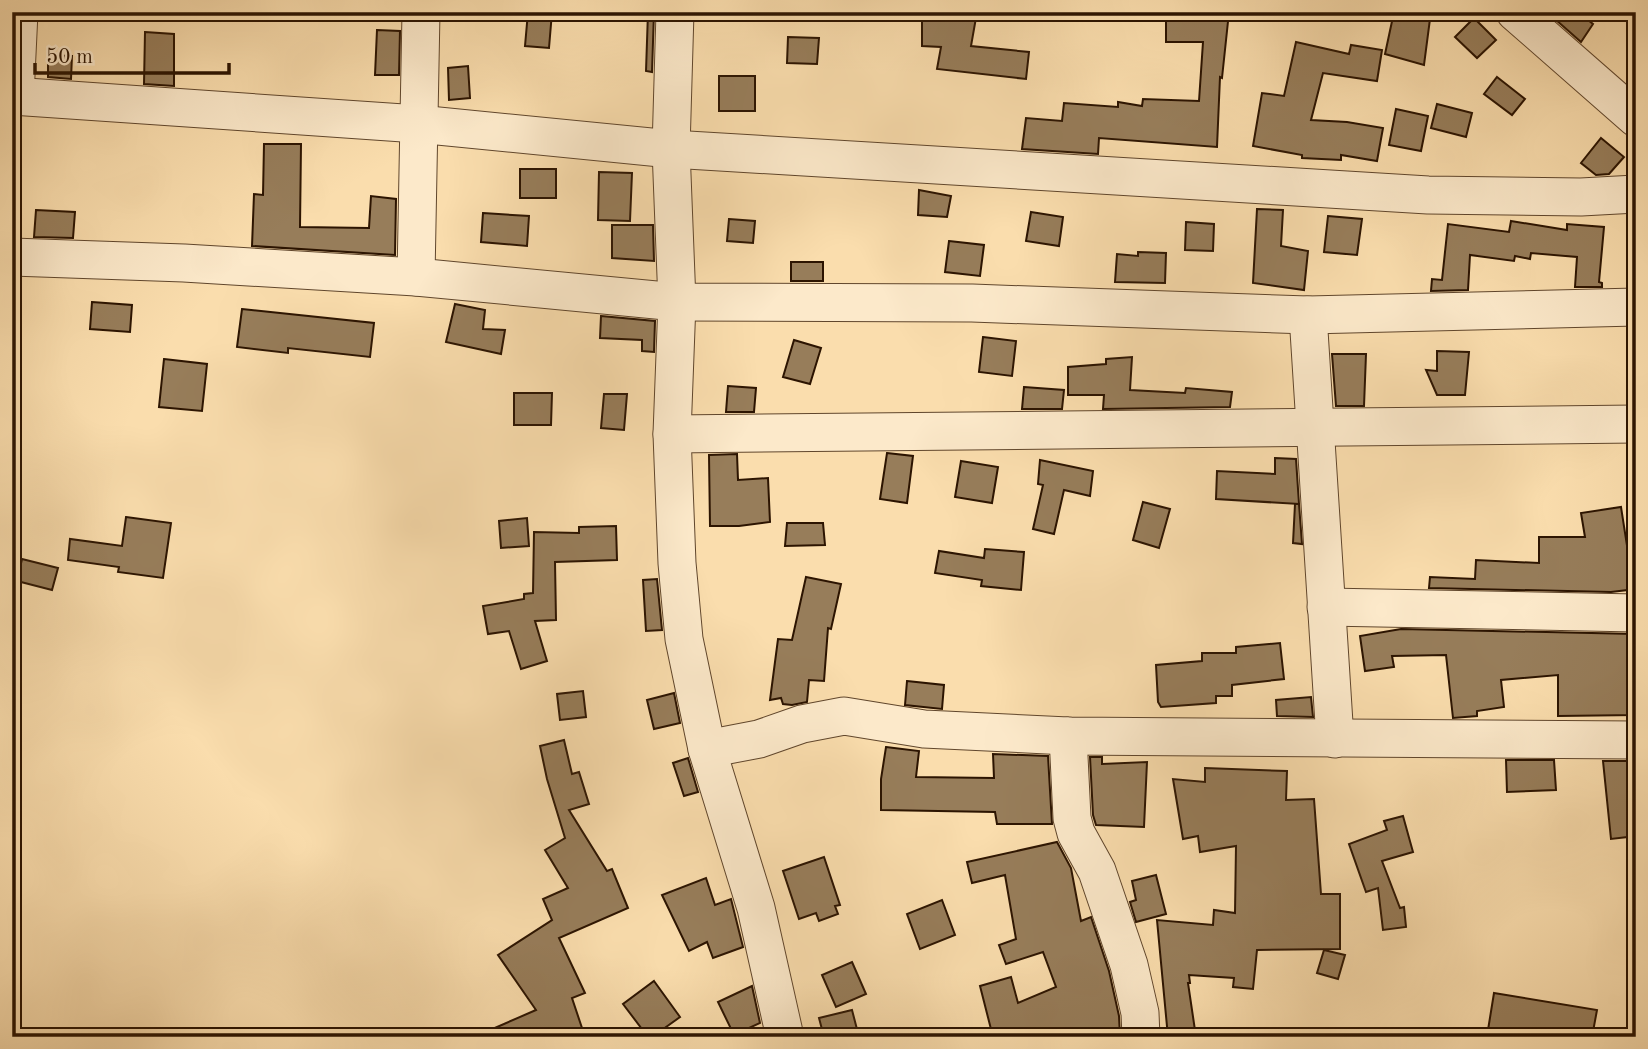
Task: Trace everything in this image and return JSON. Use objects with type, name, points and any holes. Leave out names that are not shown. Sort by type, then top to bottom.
[{"type":"street","points":[[19,12],[13,96],[418,124],[671,149],[1429,195],[1581,197],[1636,194]]},
{"type":"street","points":[[416,277],[421,12]]},
{"type":"street","points":[[674,12],[671,149],[677,302],[672,434],[677,563],[684,639],[707,749],[756,908],[785,1037]]},
{"type":"street","points":[[1515,12],[1636,118]]},
{"type":"street","points":[[12,257],[184,263],[416,277],[677,302],[972,303],[1308,315],[1636,307]]},
{"type":"street","points":[[1308,315],[1335,739]]},
{"type":"street","points":[[672,434],[1636,424]]},
{"type":"street","points":[[1326,607],[1636,613]]},
{"type":"street","points":[[707,749],[759,739],[802,724],[844,716],[924,729],[1068,736],[1636,740]]},
{"type":"street","points":[[1068,736],[1072,818],[1076,833],[1097,871],[1129,965],[1140,1013],[1141,1037]]},
{"type":"building","points":[[528,12],[552,12],[549,48],[525,46]]},
{"type":"building","points":[[648,12],[654,12],[652,72],[646,71]]},
{"type":"building","points":[[922,12],[977,12],[971,46],[1029,52],[1026,79],[937,69],[941,47],[922,46]]},
{"type":"building","points":[[1166,12],[1229,12],[1222,78],[1220,77],[1217,147],[1099,138],[1098,154],[1022,149],[1026,118],[1062,121],[1064,103],[1118,107],[1118,102],[1142,106],[1143,99],[1199,101],[1203,42],[1166,42]]},
{"type":"building","points":[[1394,12],[1430,19],[1424,65],[1385,54]]},
{"type":"building","points":[[1547,12],[1578,12],[1593,24],[1581,42]]},
{"type":"building","points":[[1474,18],[1496,40],[1477,58],[1455,37]]},
{"type":"building","points":[[377,30],[400,31],[399,75],[375,75]]},
{"type":"building","points":[[145,32],[174,34],[174,86],[144,84]]},
{"type":"building","points":[[788,37],[819,38],[817,64],[787,63]]},
{"type":"building","points":[[1296,42],[1349,54],[1351,45],[1382,50],[1377,81],[1323,73],[1311,120],[1383,128],[1377,161],[1341,155],[1341,160],[1302,158],[1302,155],[1253,146],[1262,93],[1284,96]]},
{"type":"building","points":[[48,55],[72,56],[71,79],[48,77]]},
{"type":"building","points":[[468,66],[470,98],[449,100],[448,68]]},
{"type":"building","points":[[719,76],[755,76],[755,111],[719,111]]},
{"type":"building","points":[[1497,77],[1525,99],[1512,115],[1484,94]]},
{"type":"building","points":[[1437,104],[1472,113],[1466,137],[1431,128]]},
{"type":"building","points":[[1396,109],[1428,116],[1421,151],[1389,145]]},
{"type":"building","points":[[1601,138],[1624,157],[1609,174],[1596,175],[1581,163]]},
{"type":"building","points":[[264,144],[301,144],[300,227],[369,228],[371,196],[396,199],[395,255],[252,246],[254,194],[263,195]]},
{"type":"building","points":[[520,169],[556,169],[556,198],[520,198]]},
{"type":"building","points":[[599,172],[632,173],[630,221],[598,220]]},
{"type":"building","points":[[919,190],[951,196],[947,217],[918,215]]},
{"type":"building","points":[[1257,209],[1283,210],[1281,246],[1308,251],[1304,290],[1253,283]]},
{"type":"building","points":[[36,210],[75,212],[73,238],[34,237]]},
{"type":"building","points":[[1031,212],[1063,217],[1059,246],[1026,241]]},
{"type":"building","points":[[483,213],[529,216],[527,246],[481,242]]},
{"type":"building","points":[[1328,216],[1362,219],[1357,255],[1324,252]]},
{"type":"building","points":[[729,219],[755,221],[753,243],[727,241]]},
{"type":"building","points":[[1511,221],[1567,230],[1567,224],[1604,227],[1599,282],[1602,287],[1575,287],[1577,257],[1531,253],[1530,259],[1515,256],[1514,261],[1470,255],[1468,290],[1431,291],[1432,279],[1442,280],[1448,224],[1509,232]]},
{"type":"building","points":[[1186,222],[1214,224],[1213,251],[1185,250]]},
{"type":"building","points":[[612,225],[653,225],[654,261],[612,258]]},
{"type":"building","points":[[949,241],[984,245],[980,276],[945,272]]},
{"type":"building","points":[[1138,252],[1166,253],[1165,283],[1115,282],[1117,254],[1138,256]]},
{"type":"building","points":[[791,262],[823,262],[823,281],[791,281]]},
{"type":"building","points":[[92,302],[132,305],[130,332],[90,329]]},
{"type":"building","points":[[455,304],[485,310],[483,329],[505,330],[501,354],[446,342]]},
{"type":"building","points":[[242,309],[374,323],[370,357],[288,348],[288,353],[237,347]]},
{"type":"building","points":[[601,316],[655,321],[654,352],[642,351],[642,340],[600,338]]},
{"type":"building","points":[[983,337],[1016,341],[1012,376],[979,372]]},
{"type":"building","points":[[794,340],[821,348],[810,384],[783,377]]},
{"type":"building","points":[[1437,351],[1469,352],[1465,395],[1437,395],[1426,370],[1437,371]]},
{"type":"building","points":[[1332,354],[1366,354],[1364,406],[1336,406]]},
{"type":"building","points":[[1132,357],[1130,390],[1185,393],[1186,388],[1232,392],[1230,407],[1103,409],[1104,395],[1068,395],[1068,367],[1106,364],[1106,359]]},
{"type":"building","points":[[164,359],[207,364],[202,411],[159,407]]},
{"type":"building","points":[[728,386],[756,388],[754,412],[726,412]]},
{"type":"building","points":[[1024,387],[1064,390],[1062,409],[1022,409]]},
{"type":"building","points":[[514,393],[552,393],[551,425],[514,425]]},
{"type":"building","points":[[604,394],[627,394],[624,430],[601,428]]},
{"type":"building","points":[[887,453],[913,456],[907,503],[880,499]]},
{"type":"building","points":[[737,454],[738,480],[768,478],[770,522],[710,526],[709,455]]},
{"type":"building","points":[[1275,458],[1296,459],[1299,504],[1216,499],[1217,471],[1275,474]]},
{"type":"building","points":[[1040,460],[1093,471],[1090,496],[1064,490],[1054,534],[1033,529],[1043,485],[1038,484]]},
{"type":"building","points":[[961,461],[998,467],[992,503],[955,497]]},
{"type":"building","points":[[1143,502],[1170,509],[1159,548],[1133,540]]},
{"type":"building","points":[[1295,504],[1299,504],[1302,544],[1293,543]]},
{"type":"building","points":[[1621,507],[1628,552],[1636,552],[1636,589],[1611,592],[1429,588],[1430,577],[1475,579],[1476,560],[1539,563],[1539,537],[1585,537],[1581,513]]},
{"type":"building","points":[[126,517],[171,523],[163,578],[118,572],[119,567],[68,560],[70,539],[122,546]]},
{"type":"building","points":[[527,518],[529,546],[501,548],[499,521]]},
{"type":"building","points":[[787,523],[823,523],[825,545],[785,546]]},
{"type":"building","points":[[616,526],[617,560],[555,562],[556,620],[535,621],[547,661],[521,669],[509,631],[488,634],[483,606],[524,599],[524,594],[533,593],[534,532],[579,533],[579,527]]},
{"type":"building","points":[[985,549],[1024,552],[1021,590],[981,586],[982,580],[935,573],[939,551],[984,558]]},
{"type":"building","points":[[22,559],[58,568],[52,590],[17,581]]},
{"type":"building","points":[[806,577],[841,584],[831,629],[828,628],[824,681],[809,680],[807,702],[783,704],[781,698],[770,700],[778,639],[792,640]]},
{"type":"building","points":[[657,579],[662,630],[646,631],[643,580]]},
{"type":"building","points":[[1401,629],[1636,634],[1636,715],[1558,716],[1558,675],[1501,680],[1504,707],[1477,711],[1477,716],[1453,718],[1446,655],[1392,656],[1394,667],[1365,671],[1360,636]]},
{"type":"building","points":[[1280,643],[1284,679],[1232,685],[1232,696],[1216,696],[1216,703],[1161,707],[1158,702],[1156,665],[1202,661],[1202,653],[1236,653],[1236,647]]},
{"type":"building","points":[[907,681],[944,685],[942,709],[905,705]]},
{"type":"building","points":[[583,691],[586,717],[560,720],[557,694]]},
{"type":"building","points":[[674,693],[680,723],[654,729],[647,700]]},
{"type":"building","points":[[1311,697],[1313,717],[1277,716],[1276,700]]},
{"type":"building","points":[[564,740],[572,774],[579,772],[589,804],[569,810],[607,871],[612,869],[628,908],[559,938],[585,993],[572,998],[585,1037],[474,1037],[536,1010],[498,955],[552,920],[543,899],[568,888],[545,850],[565,838],[540,746]]},
{"type":"building","points":[[886,747],[919,751],[916,777],[994,778],[993,754],[1048,756],[1052,824],[997,824],[995,812],[881,810],[881,779]]},
{"type":"building","points":[[1090,757],[1102,757],[1102,764],[1147,762],[1144,827],[1096,825],[1093,815]]},
{"type":"building","points":[[688,758],[698,792],[684,796],[673,763]]},
{"type":"building","points":[[1506,760],[1554,760],[1556,790],[1507,792]]},
{"type":"building","points":[[1603,761],[1636,761],[1636,836],[1611,839]]},
{"type":"building","points":[[1205,768],[1287,771],[1286,800],[1314,799],[1321,894],[1340,894],[1340,949],[1257,950],[1253,989],[1233,987],[1234,978],[1189,975],[1196,1037],[1168,1037],[1157,920],[1213,925],[1214,910],[1235,913],[1236,846],[1200,852],[1198,836],[1183,839],[1173,779],[1205,782]]},
{"type":"building","points":[[1403,816],[1413,852],[1382,861],[1400,908],[1404,907],[1406,927],[1383,930],[1378,888],[1366,892],[1349,844],[1387,830],[1384,821]]},
{"type":"building","points":[[1057,842],[1071,868],[1081,921],[1091,917],[1109,971],[1119,1016],[1120,1037],[993,1037],[980,986],[1011,977],[1018,1003],[1056,987],[1043,952],[1006,964],[999,945],[1016,939],[1005,875],[972,883],[967,862]]},
{"type":"building","points":[[824,857],[840,905],[835,906],[838,914],[819,921],[816,913],[799,919],[783,871]]},
{"type":"building","points":[[1156,875],[1166,914],[1136,922],[1130,902],[1136,900],[1132,881]]},
{"type":"building","points":[[706,878],[715,905],[731,899],[743,947],[713,958],[707,942],[689,951],[662,895]]},
{"type":"building","points":[[942,900],[955,935],[920,949],[907,914]]},
{"type":"building","points":[[1324,950],[1345,955],[1338,979],[1317,973]]},
{"type":"building","points":[[852,962],[866,994],[836,1007],[822,975]]},
{"type":"building","points":[[654,981],[680,1017],[652,1037],[648,1037],[623,1004]]},
{"type":"building","points":[[752,986],[760,1023],[734,1035],[718,1002]]},
{"type":"building","points":[[1494,993],[1597,1010],[1592,1037],[1528,1037],[1488,1030]]},
{"type":"building","points":[[852,1010],[859,1037],[824,1037],[819,1018]]}]
